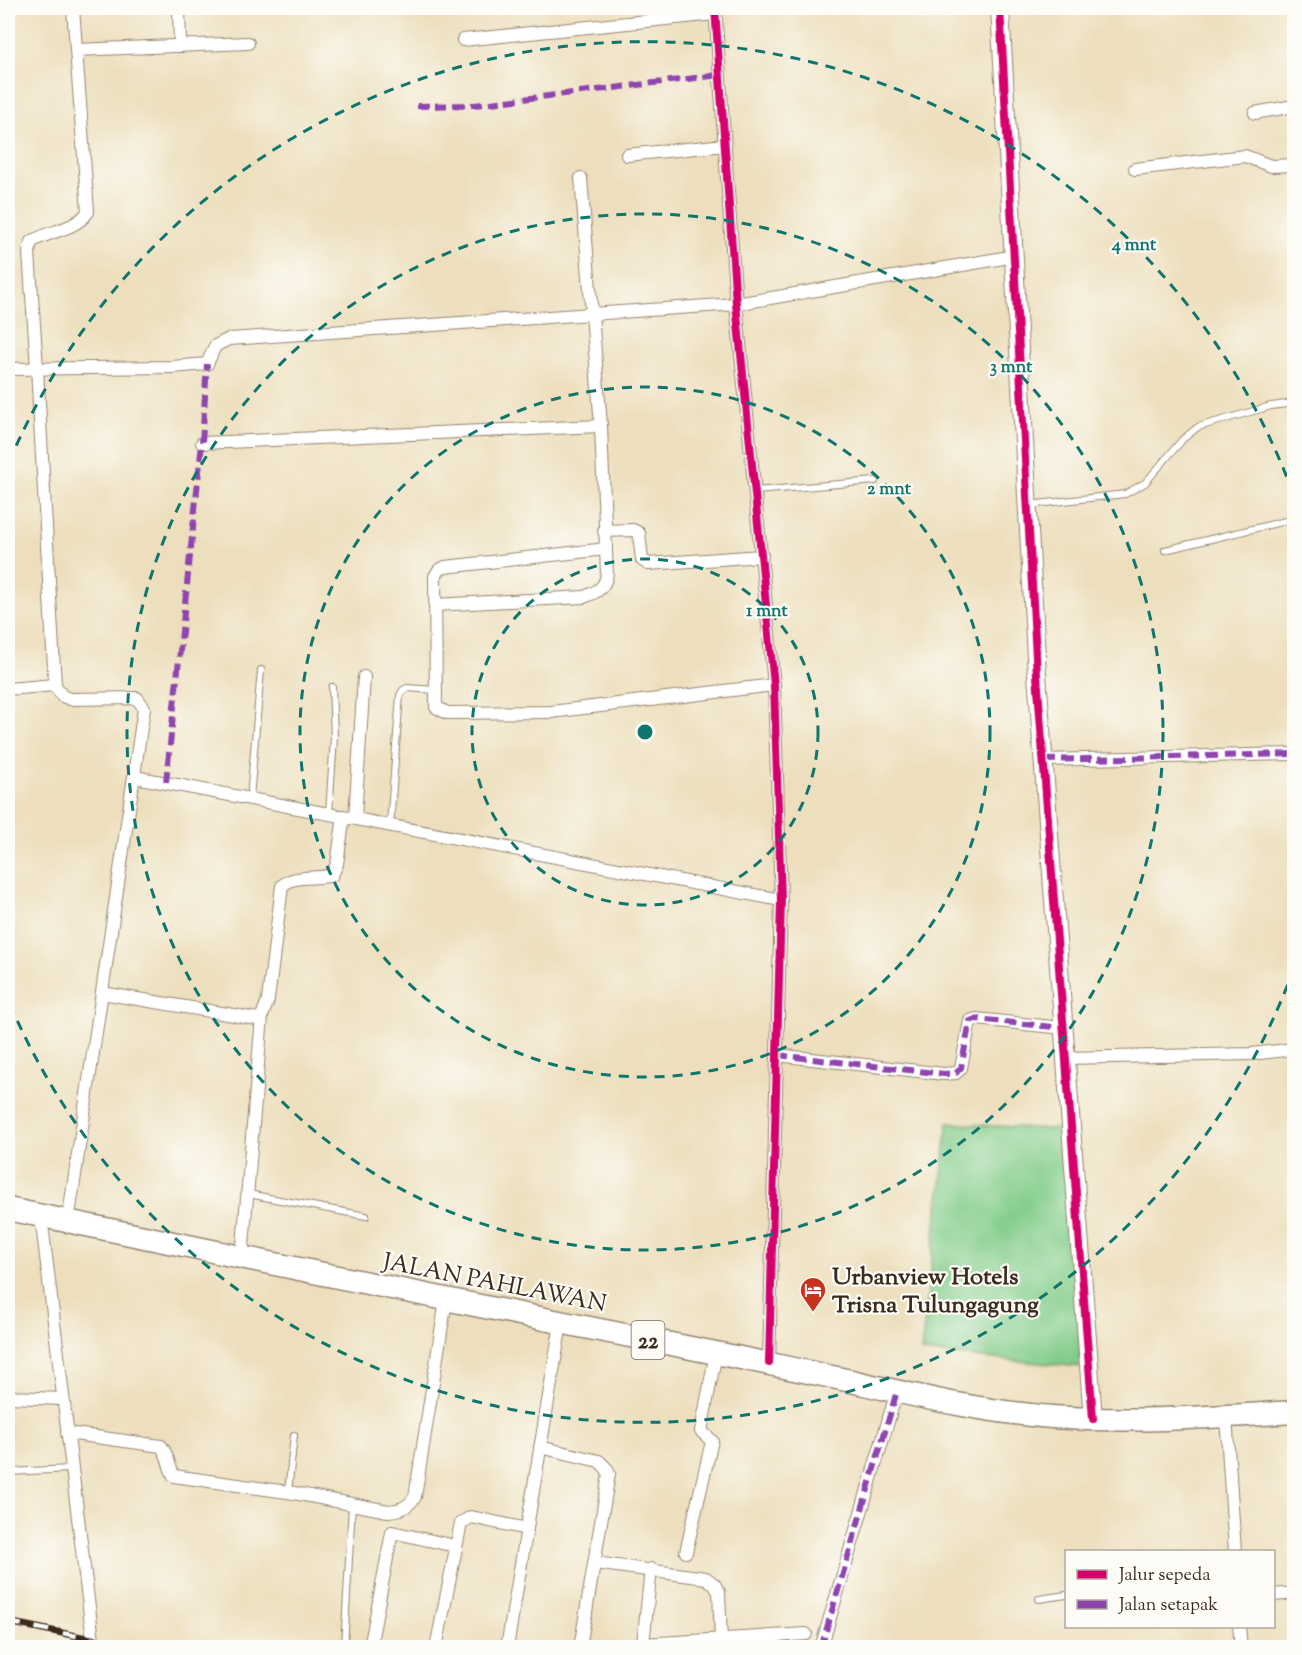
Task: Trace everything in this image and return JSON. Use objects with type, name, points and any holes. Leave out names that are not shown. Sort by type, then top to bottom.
[{"type":"highway","name":"JALAN PAHLAWAN","points":[[8,1209],[446,1300],[1007,1412],[1093,1419],[1294,1412]]},
{"type":"street","points":[[68,1222],[144,712],[137,698],[70,699],[62,696],[55,686],[29,253],[31,242],[42,235],[74,226],[88,212],[73,8]]},
{"type":"street","points":[[179,8],[180,46]]},
{"type":"street","points":[[1000,8],[1037,675],[1093,1419]]},
{"type":"street","points":[[463,40],[715,11],[736,304],[774,685],[781,900],[769,1363]]},
{"type":"street","points":[[76,50],[248,44]]},
{"type":"street","points":[[1255,113],[1294,106]]},
{"type":"street","points":[[627,155],[725,145]]},
{"type":"street","points":[[1135,170],[1245,156],[1271,166],[1294,165]]},
{"type":"street","points":[[435,605],[584,597],[601,589],[606,582],[601,426],[581,178]]},
{"type":"street","points":[[8,369],[172,368],[207,364],[214,346],[229,339],[736,304],[1015,256]]},
{"type":"street","points":[[202,443],[601,426]]},
{"type":"street","points":[[604,531],[633,530],[639,533],[642,560],[648,564],[762,556]]},
{"type":"street","points":[[606,549],[445,567],[439,570],[435,576],[436,707],[442,712],[551,712],[774,685]]},
{"type":"street","points":[[242,1258],[262,1016],[268,999],[282,886],[293,880],[315,879],[332,875],[337,864],[350,818],[364,677]]},
{"type":"street","points":[[8,689],[55,686]]},
{"type":"street","points":[[1044,760],[1294,754]]},
{"type":"street","points":[[135,777],[781,900]]},
{"type":"street","points":[[102,993],[257,1019],[262,1016]]},
{"type":"street","points":[[777,1055],[944,1074],[956,1073],[960,1068],[970,1021],[976,1019],[1063,1028]]},
{"type":"street","points":[[1065,1058],[1252,1054],[1294,1049]]},
{"type":"street","points":[[41,1216],[94,1647]]},
{"type":"street","points":[[67,1433],[161,1446],[168,1454],[169,1465],[174,1476],[288,1492],[388,1511],[408,1507],[415,1497],[446,1300]]},
{"type":"street","points":[[507,1647],[561,1323]]},
{"type":"street","points":[[686,1552],[712,1441],[701,1431],[716,1353]]},
{"type":"street","points":[[821,1647],[897,1391]]},
{"type":"street","points":[[8,1396],[63,1399]]},
{"type":"street","points":[[1226,1416],[1235,1550]]},
{"type":"street","points":[[540,1448],[599,1461],[607,1469],[609,1480],[580,1647]]},
{"type":"street","points":[[436,1647],[461,1523],[471,1517],[527,1529]]},
{"type":"street","points":[[370,1647],[392,1532],[455,1546]]},
{"type":"street","points":[[595,1563],[706,1578],[719,1592],[721,1641]]},
{"type":"street","points":[[651,1569],[643,1646],[806,1635]]},
{"type":"street","points":[[1275,1595],[1294,1593]]},
{"type":"street","points":[[1239,1628],[1240,1647]]},
{"type":"lane","points":[[1029,505],[1125,494],[1145,483],[1184,439],[1198,427],[1271,406],[1294,403]]},
{"type":"lane","points":[[755,491],[875,481]]},
{"type":"lane","points":[[1165,550],[1294,519]]},
{"type":"lane","points":[[250,798],[261,670]]},
{"type":"lane","points":[[329,813],[334,737],[332,687]]},
{"type":"lane","points":[[390,825],[400,695],[407,688],[435,690]]},
{"type":"lane","points":[[247,1194],[366,1216]]},
{"type":"lane","points":[[288,1492],[294,1435]]},
{"type":"lane","points":[[8,1472],[71,1469]]},
{"type":"lane","points":[[344,1647],[352,1504]]},
{"type":"lane","points":[[1039,1599],[1065,1595]]},
{"type":"green space","points":[[948,1123],[1066,1130],[1081,1367],[921,1352]]},
{"type":"railway","points":[[8,1622],[136,1648]]},
{"type":"marked path","points":[[417,106],[474,105],[720,75]]},
{"type":"marked path","points":[[166,782],[202,443],[207,364]]},
{"type":"marked path","points":[[1044,760],[1294,754]]},
{"type":"marked path","points":[[777,1055],[944,1074],[956,1073],[961,1068],[970,1021],[976,1019],[1063,1028]]},
{"type":"marked path","points":[[821,1648],[897,1391]]},
{"type":"cycle path","points":[[715,8],[736,304],[774,685],[781,900],[769,1363]]},
{"type":"cycle path","points":[[1000,8],[1037,675],[1093,1419]]},
{"type":"place","name":"Urbanview Hotels Trisna Tulungagung","points":[[813,1313]]}]
